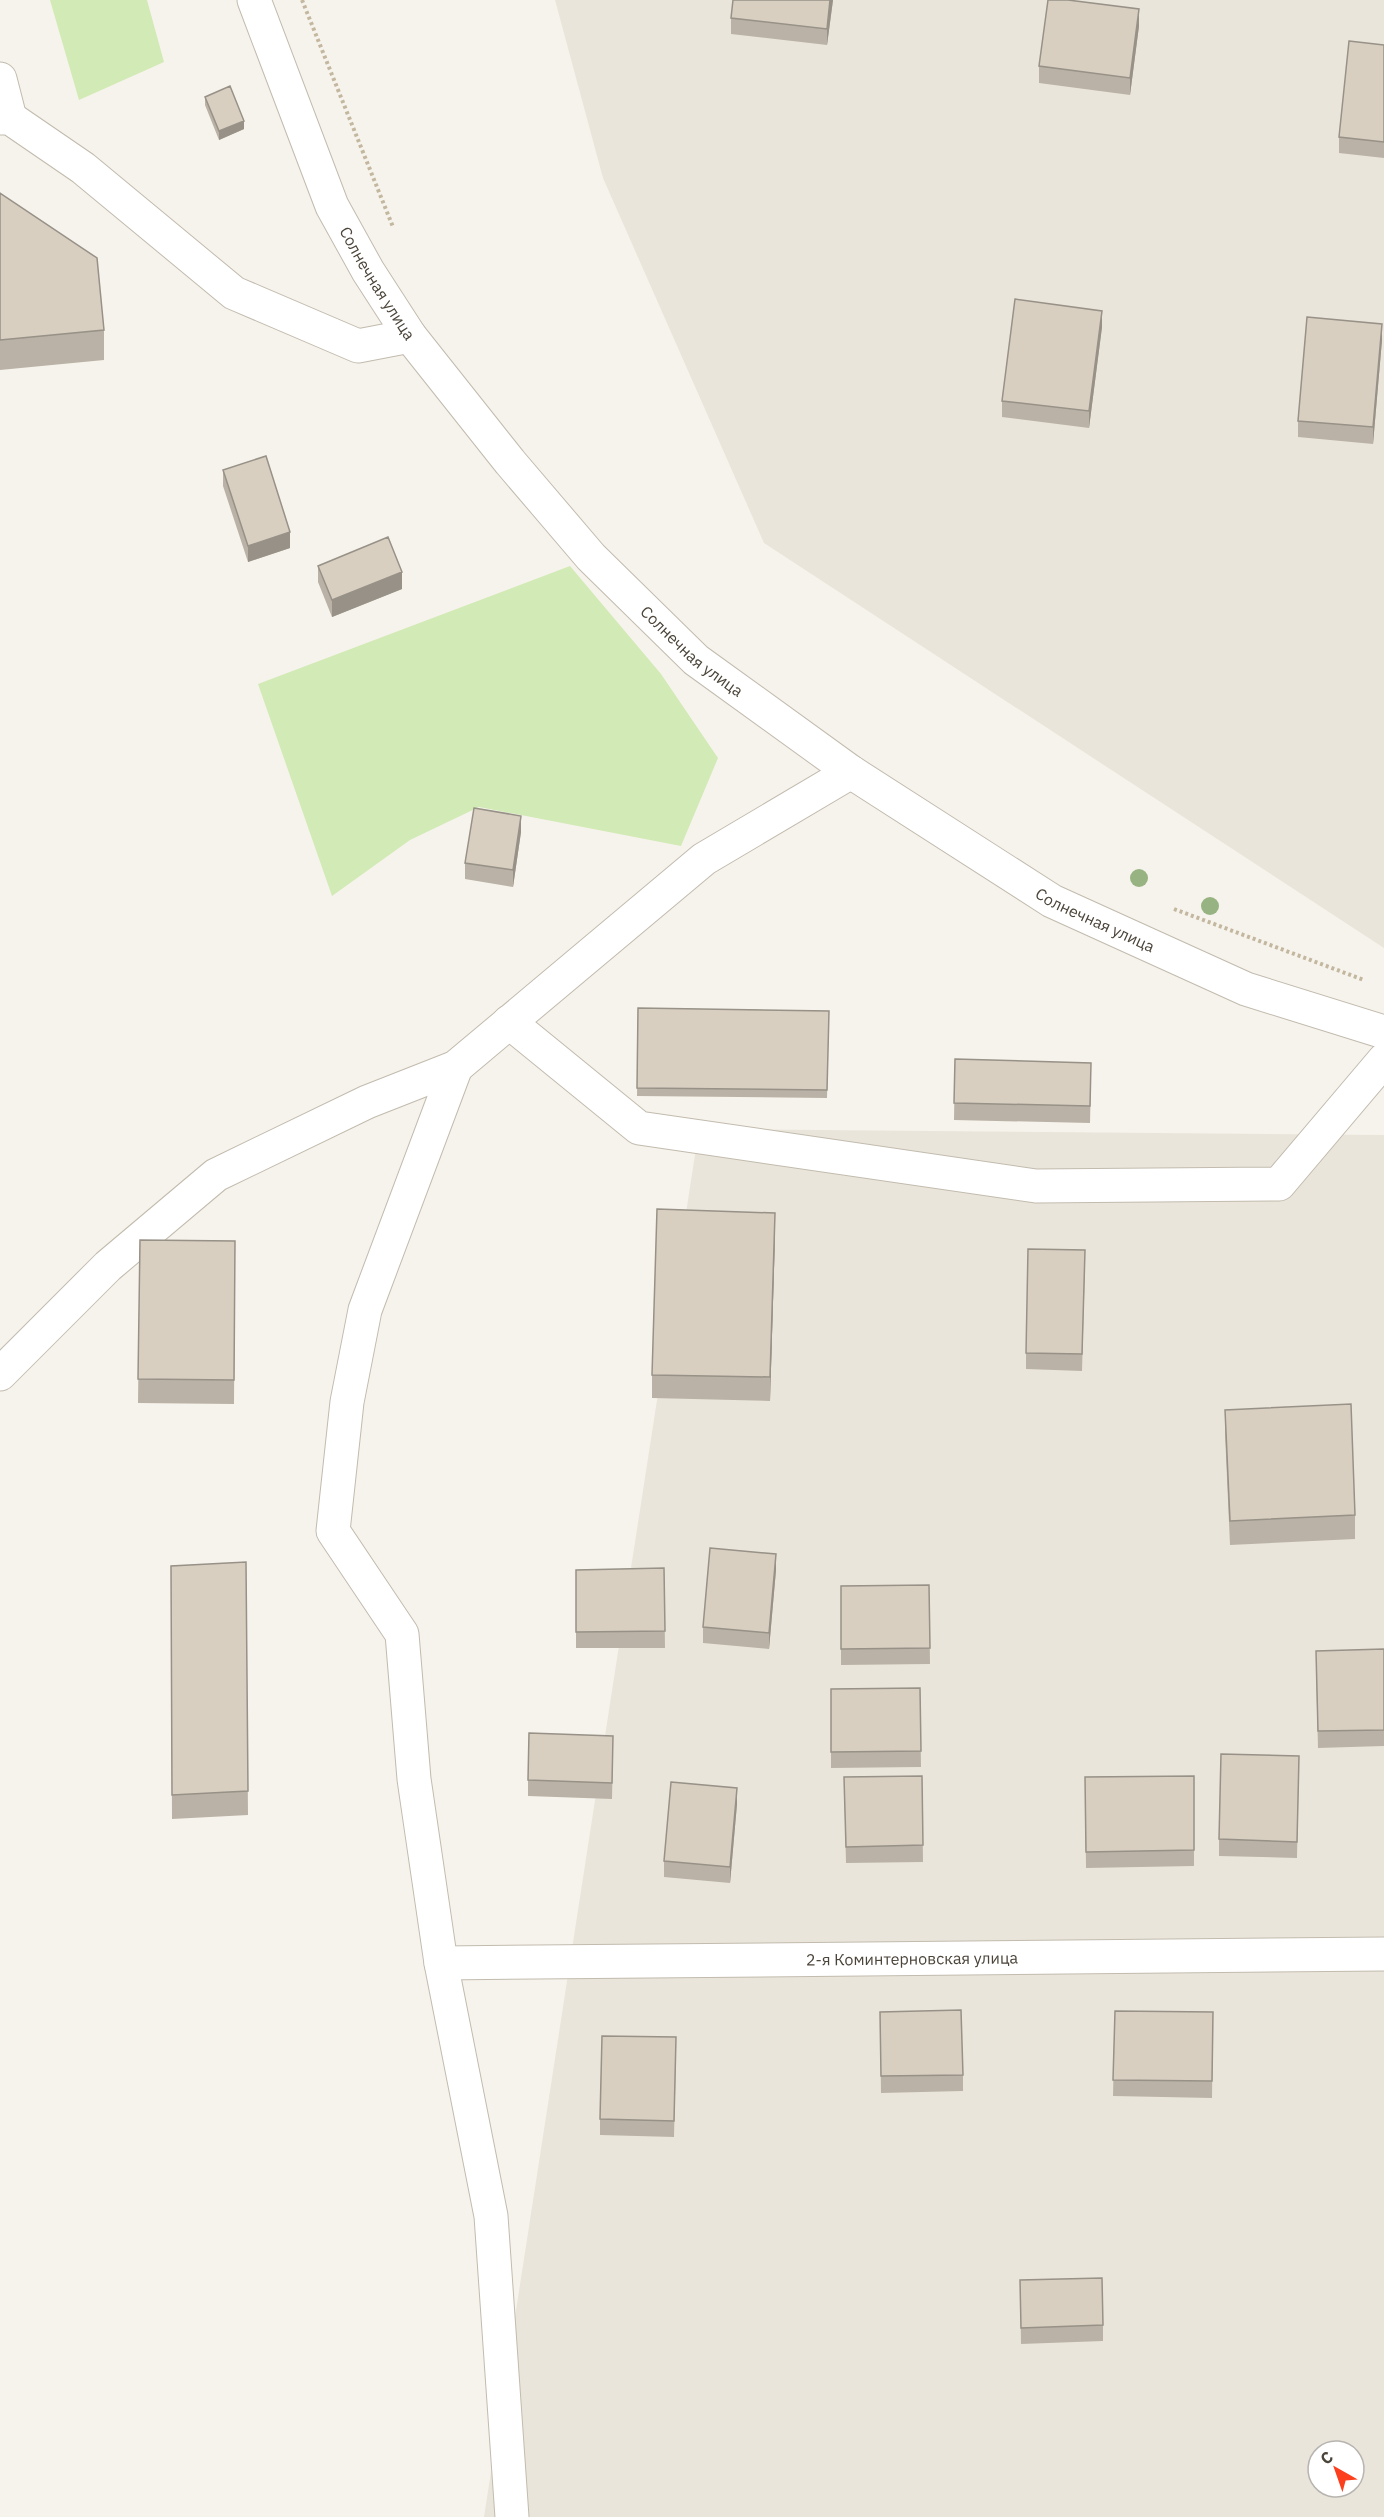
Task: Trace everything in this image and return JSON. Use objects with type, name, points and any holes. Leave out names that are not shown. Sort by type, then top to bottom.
[{"type":"street","name":"Солнечная улица","points":[[254,0],[332,206],[410,336],[510,462],[591,556],[696,660],[850,772],[1052,901],[1246,989],[1384,1032]]},
{"type":"street","points":[[0,79],[5,118],[83,168],[234,292],[358,346],[410,336]]},
{"type":"street","points":[[0,1374],[108,1266],[216,1175],[367,1102],[456,1067],[704,859],[850,772]]},
{"type":"street","points":[[509,1022],[639,1128],[1036,1186],[1279,1184],[1384,1060]]},
{"type":"street","points":[[456,1067],[365,1310],[347,1402],[333,1531],[402,1634],[414,1779],[441,1963],[491,2216],[512,2517]]},
{"type":"street","name":"2-я Коминтерновская улица","points":[[441,1963],[1384,1954]]},
{"type":"path","points":[[302,0],[397,237]]},
{"type":"path","points":[[1164,905],[1373,984]]},
{"type":"shaded area","points":[[555,0],[1384,0],[1384,948],[764,543],[603,178]]},
{"type":"shaded area","points":[[699,1129],[1384,1135],[1384,2517],[484,2517]]},
{"type":"green space","points":[[50,0],[147,0],[164,62],[79,100]]},
{"type":"green space","points":[[570,566],[661,674],[718,758],[681,846],[479,807],[410,840],[332,896],[258,684]]},
{"type":"building","points":[[733,0],[830,0],[827,29],[731,18]]},
{"type":"building","points":[[1048,0],[1068,0],[1139,9],[1130,78],[1039,66]]},
{"type":"building","points":[[1349,41],[1384,45],[1384,142],[1339,137]]},
{"type":"building","points":[[230,86],[244,121],[219,131],[205,97]]},
{"type":"building","points":[[0,193],[97,258],[104,330],[0,340]]},
{"type":"building","points":[[1015,299],[1102,311],[1089,411],[1002,401]]},
{"type":"building","points":[[1307,317],[1382,324],[1373,427],[1298,421]]},
{"type":"building","points":[[266,456],[290,532],[248,546],[223,470]]},
{"type":"building","points":[[388,537],[402,572],[332,600],[318,566]]},
{"type":"building","points":[[474,808],[521,816],[513,870],[465,863]]},
{"type":"building","points":[[638,1008],[829,1011],[827,1090],[637,1088]]},
{"type":"building","points":[[955,1059],[1091,1063],[1090,1106],[954,1103]]},
{"type":"building","points":[[657,1209],[775,1213],[770,1377],[652,1375]]},
{"type":"building","points":[[140,1240],[235,1241],[234,1380],[138,1379]]},
{"type":"building","points":[[1028,1249],[1085,1250],[1082,1354],[1026,1353]]},
{"type":"building","points":[[1351,1404],[1355,1515],[1230,1521],[1225,1410]]},
{"type":"building","points":[[710,1548],[776,1554],[769,1633],[703,1627]]},
{"type":"building","points":[[246,1562],[248,1791],[172,1795],[171,1566]]},
{"type":"building","points":[[664,1568],[665,1631],[576,1632],[576,1570]]},
{"type":"building","points":[[929,1585],[930,1648],[841,1649],[841,1586]]},
{"type":"building","points":[[1384,1649],[1384,1730],[1318,1731],[1316,1651]]},
{"type":"building","points":[[920,1688],[921,1751],[831,1752],[831,1689]]},
{"type":"building","points":[[529,1733],[613,1736],[612,1783],[528,1780]]},
{"type":"building","points":[[1221,1754],[1299,1756],[1297,1842],[1219,1839]]},
{"type":"building","points":[[922,1776],[923,1845],[846,1847],[844,1777]]},
{"type":"building","points":[[1194,1776],[1194,1850],[1086,1852],[1085,1777]]},
{"type":"building","points":[[671,1782],[737,1788],[730,1867],[664,1861]]},
{"type":"building","points":[[961,2010],[963,2075],[881,2076],[880,2012]]},
{"type":"building","points":[[1115,2011],[1213,2012],[1212,2081],[1113,2080]]},
{"type":"building","points":[[602,2036],[676,2037],[674,2121],[600,2119]]},
{"type":"building","points":[[1102,2278],[1103,2325],[1021,2328],[1020,2280]]}]
